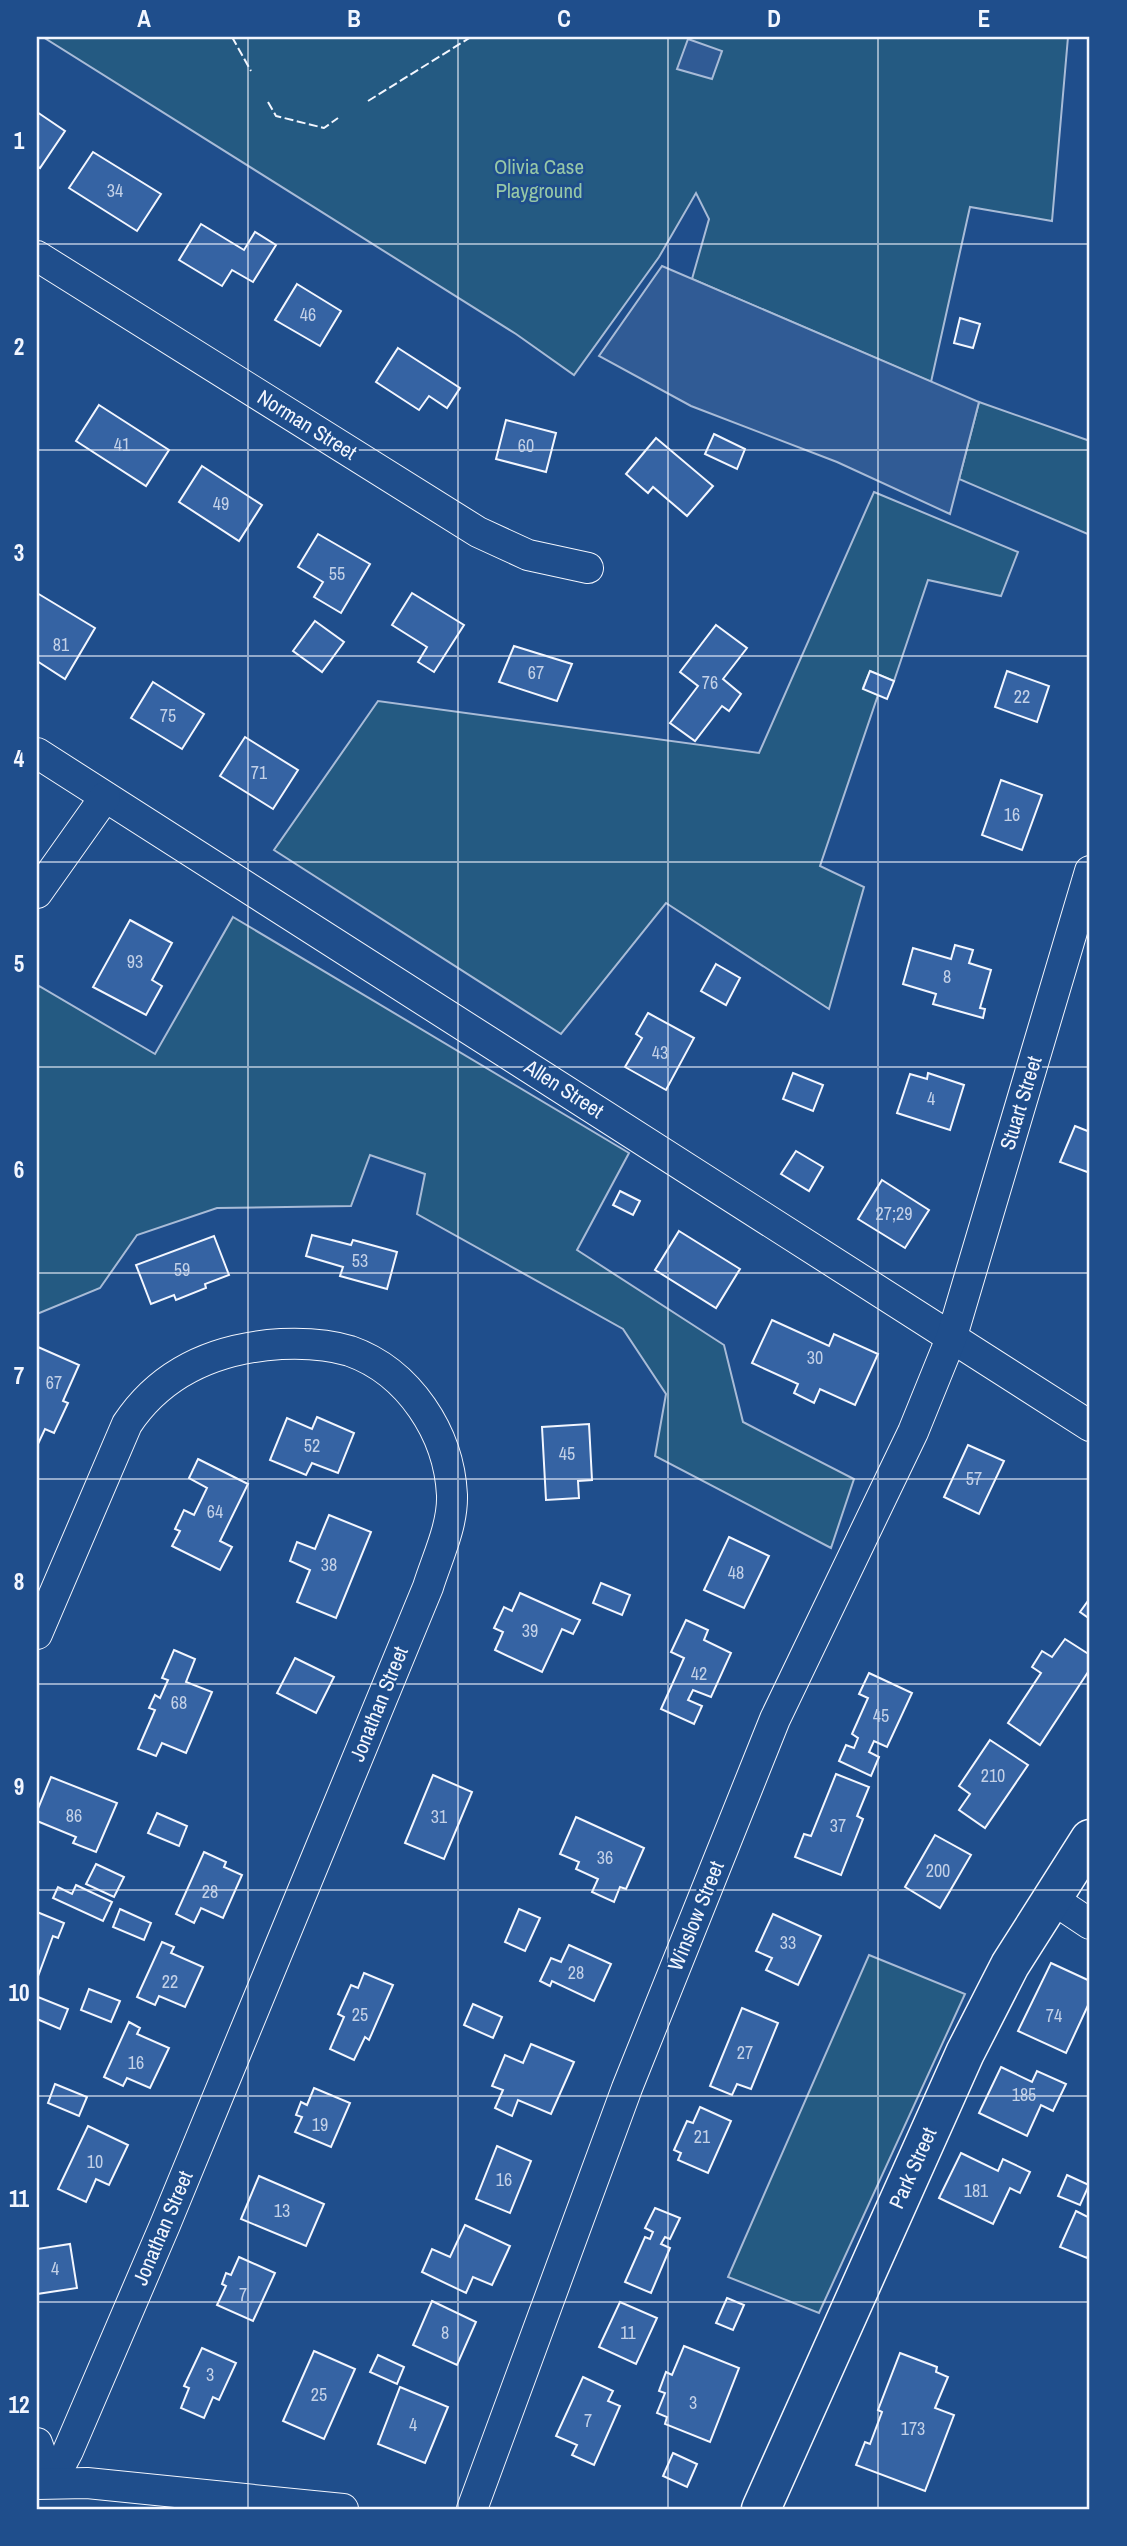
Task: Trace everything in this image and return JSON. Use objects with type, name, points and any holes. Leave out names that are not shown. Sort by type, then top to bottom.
[{"type":"street","name":"Norman Street","points":[[37,256],[478,532],[528,555],[588,568]]},
{"type":"street","name":"Allen Street","points":[[37,753],[1090,1426]]},
{"type":"street","points":[[37,893],[105,797]]},
{"type":"street","name":"Stuart Street","points":[[952,1336],[1090,871]]},
{"type":"street","name":"Winslow Street","points":[[472,2509],[627,2088],[775,1719],[913,1432],[952,1336]]},
{"type":"street","name":"Jonathan Street","points":[[37,1634],[127,1424],[155,1390],[193,1364],[218,1354],[272,1345],[325,1346],[350,1352],[376,1364],[401,1382],[420,1404],[437,1432],[447,1464],[452,1496],[448,1526],[428,1587],[165,2225],[68,2451],[44,2484]]},
{"type":"street","name":"Park Street","points":[[761,2509],[965,2053],[1010,1965],[1090,1839]]},
{"type":"street","points":[[1051,1898],[1090,1923]]},
{"type":"street","points":[[37,2444],[44,2484],[87,2483],[343,2509]]},
{"type":"green space","name":"Olivia Case Playground","points":[[43,37],[1068,37],[1052,221],[970,207],[931,382],[692,279],[709,219],[696,193],[659,257],[574,375],[516,334]]},
{"type":"green space","points":[[979,402],[1090,441],[1090,535],[959,479]]},
{"type":"green space","points":[[874,492],[1018,552],[1001,596],[928,580],[894,681],[870,671],[863,688],[878,695],[820,866],[864,887],[829,1009],[666,903],[561,1034],[274,850],[378,701],[759,753]]},
{"type":"green space","points":[[233,917],[629,1153],[577,1250],[724,1345],[743,1422],[854,1479],[831,1548],[655,1456],[666,1394],[623,1329],[417,1214],[425,1174],[370,1155],[351,1206],[217,1208],[137,1235],[100,1288],[37,1314],[39,986],[155,1054]]},
{"type":"green space","points":[[869,1955],[965,1994],[819,2313],[728,2277]]},
{"type":"shaded area","points":[[688,39],[722,51],[712,79],[677,69]]},
{"type":"shaded area","points":[[662,266],[979,402],[950,514],[837,462],[691,406],[599,356]]},
{"type":"building","points":[[37,112],[65,131],[40,168],[37,166]]},
{"type":"building","points":[[93,152],[161,194],[137,231],[69,188]]},
{"type":"building","points":[[201,224],[244,250],[255,232],[276,245],[253,282],[232,270],[222,286],[179,260]]},
{"type":"building","points":[[297,284],[341,311],[320,346],[275,320]]},
{"type":"building","points":[[960,318],[980,324],[973,348],[954,343]]},
{"type":"building","points":[[398,348],[460,388],[447,408],[429,396],[419,410],[376,382]]},
{"type":"building","points":[[99,405],[169,450],[146,486],[76,441]]},
{"type":"building","points":[[506,420],[556,433],[546,472],[496,459]]},
{"type":"building","points":[[714,434],[745,449],[737,469],[705,454]]},
{"type":"building","points":[[656,438],[713,486],[687,516],[653,487],[648,493],[626,474]]},
{"type":"building","points":[[202,466],[262,505],[239,541],[179,502]]},
{"type":"building","points":[[318,534],[370,564],[341,613],[314,597],[323,582],[298,567]]},
{"type":"building","points":[[37,593],[95,628],[65,679],[37,661]]},
{"type":"building","points":[[412,593],[464,625],[434,672],[418,662],[427,647],[392,625]]},
{"type":"building","points":[[315,621],[344,642],[322,672],[293,651]]},
{"type":"building","points":[[716,625],[747,648],[723,679],[741,694],[729,711],[722,706],[695,741],[670,723],[698,686],[680,672]]},
{"type":"building","points":[[514,646],[572,664],[557,701],[499,682]]},
{"type":"building","points":[[870,671],[894,681],[887,699],[863,689]]},
{"type":"building","points":[[1007,671],[1049,686],[1037,722],[995,707]]},
{"type":"building","points":[[153,682],[204,714],[182,749],[131,718]]},
{"type":"building","points":[[245,737],[298,770],[273,809],[220,776]]},
{"type":"building","points":[[1001,780],[1042,795],[1022,850],[982,835]]},
{"type":"building","points":[[130,920],[172,943],[152,980],[162,986],[146,1015],[93,987]]},
{"type":"building","points":[[955,945],[973,950],[969,963],[991,970],[980,1008],[985,1009],[983,1018],[933,1004],[936,994],[903,984],[913,948],[951,959]]},
{"type":"building","points":[[716,964],[740,978],[726,1005],[701,991]]},
{"type":"building","points":[[648,1013],[694,1038],[666,1090],[625,1067],[642,1038],[636,1034]]},
{"type":"building","points":[[793,1073],[823,1085],[813,1111],[783,1099]]},
{"type":"building","points":[[928,1073],[964,1085],[950,1130],[897,1113],[910,1074],[927,1079]]},
{"type":"building","points":[[1075,1126],[1090,1132],[1090,1173],[1060,1162]]},
{"type":"building","points":[[796,1151],[823,1167],[809,1191],[781,1174]]},
{"type":"building","points":[[882,1180],[929,1210],[905,1248],[858,1219]]},
{"type":"building","points":[[620,1191],[640,1201],[633,1215],[613,1205]]},
{"type":"building","points":[[679,1231],[740,1269],[716,1308],[655,1270]]},
{"type":"building","points":[[312,1235],[351,1245],[353,1240],[397,1252],[387,1289],[340,1276],[343,1267],[306,1256]]},
{"type":"building","points":[[214,1236],[229,1275],[176,1300],[174,1295],[151,1304],[136,1265]]},
{"type":"building","points":[[772,1320],[829,1346],[834,1334],[878,1354],[855,1405],[820,1389],[814,1403],[794,1393],[798,1384],[752,1363]]},
{"type":"building","points":[[38,1347],[79,1365],[63,1401],[68,1403],[54,1433],[45,1429],[37,1446]]},
{"type":"building","points":[[317,1417],[354,1433],[338,1473],[312,1463],[306,1475],[270,1460],[287,1418],[312,1429]]},
{"type":"building","points":[[589,1424],[592,1480],[578,1481],[579,1498],[546,1500],[542,1427]]},
{"type":"building","points":[[968,1445],[1004,1461],[979,1514],[944,1497]]},
{"type":"building","points":[[198,1459],[248,1484],[220,1541],[232,1547],[220,1570],[172,1546],[180,1531],[175,1529],[184,1510],[194,1515],[207,1488],[189,1478]]},
{"type":"building","points":[[329,1515],[371,1532],[336,1618],[297,1602],[310,1570],[290,1561],[297,1542],[315,1549]]},
{"type":"building","points":[[729,1537],[769,1556],[744,1608],[704,1590]]},
{"type":"building","points":[[601,1583],[630,1595],[622,1615],[593,1603]]},
{"type":"building","points":[[520,1593],[580,1620],[573,1634],[562,1629],[542,1672],[495,1650],[503,1632],[494,1628],[504,1607],[512,1611]]},
{"type":"building","points":[[1090,1598],[1090,1619],[1080,1612]]},
{"type":"building","points":[[686,1620],[708,1630],[704,1640],[731,1653],[711,1697],[693,1690],[688,1700],[702,1706],[694,1724],[661,1709],[684,1658],[671,1652]]},
{"type":"building","points":[[1065,1639],[1090,1655],[1090,1669],[1040,1745],[1008,1723],[1041,1673],[1032,1667],[1042,1651],[1052,1657]]},
{"type":"building","points":[[174,1650],[195,1659],[186,1682],[212,1692],[186,1753],[162,1743],[156,1756],[138,1749],[155,1710],[149,1708],[155,1695],[160,1698],[168,1680],[162,1678]]},
{"type":"building","points":[[295,1658],[334,1677],[316,1713],[277,1693]]},
{"type":"building","points":[[869,1673],[912,1693],[887,1747],[874,1741],[869,1752],[879,1757],[871,1776],[839,1761],[846,1745],[854,1748],[858,1738],[852,1734],[868,1698],[859,1694]]},
{"type":"building","points":[[990,1740],[1028,1765],[985,1828],[959,1810],[970,1794],[959,1786]]},
{"type":"building","points":[[836,1774],[869,1787],[857,1816],[863,1819],[841,1875],[795,1857],[804,1834],[811,1836]]},
{"type":"building","points":[[433,1775],[472,1792],[444,1859],[405,1843]]},
{"type":"building","points":[[51,1777],[117,1803],[96,1852],[73,1843],[76,1837],[37,1821],[37,1811]]},
{"type":"building","points":[[157,1813],[187,1826],[179,1846],[148,1833]]},
{"type":"building","points":[[576,1817],[644,1848],[626,1889],[620,1887],[614,1902],[592,1892],[598,1879],[576,1869],[579,1862],[560,1854]]},
{"type":"building","points":[[935,1835],[971,1855],[940,1908],[905,1887]]},
{"type":"building","points":[[204,1852],[226,1862],[224,1867],[242,1875],[223,1918],[201,1908],[194,1923],[176,1914]]},
{"type":"building","points":[[96,1864],[124,1877],[114,1897],[86,1884]]},
{"type":"building","points":[[76,1885],[112,1902],[103,1921],[53,1898],[58,1887],[72,1894]]},
{"type":"building","points":[[120,1909],[151,1923],[144,1940],[113,1927]]},
{"type":"building","points":[[519,1909],[540,1918],[525,1951],[505,1942]]},
{"type":"building","points":[[37,1912],[64,1923],[58,1938],[53,1936],[37,1979]]},
{"type":"building","points":[[773,1914],[821,1936],[798,1985],[766,1970],[772,1958],[756,1951]]},
{"type":"building","points":[[162,1942],[174,1947],[171,1953],[203,1967],[185,2007],[159,1996],[155,2005],[137,1997]]},
{"type":"building","points":[[569,1945],[611,1964],[594,2001],[552,1981],[550,1986],[540,1981],[551,1958],[561,1962]]},
{"type":"building","points":[[1051,1963],[1090,1981],[1090,2001],[1066,2053],[1018,2031]]},
{"type":"building","points":[[364,1973],[393,1985],[369,2040],[365,2037],[354,2060],[330,2049],[344,2017],[338,2014],[351,1985],[358,1988]]},
{"type":"building","points":[[89,1989],[120,2001],[111,2022],[81,2010]]},
{"type":"building","points":[[38,1997],[68,2009],[60,2029],[37,2019]]},
{"type":"building","points":[[473,2004],[502,2017],[493,2038],[464,2025]]},
{"type":"building","points":[[742,2008],[778,2023],[751,2089],[737,2084],[732,2095],[710,2086]]},
{"type":"building","points":[[129,2022],[140,2028],[137,2034],[169,2048],[150,2088],[127,2078],[123,2086],[104,2077]]},
{"type":"building","points":[[531,2044],[574,2062],[551,2114],[518,2100],[512,2116],[495,2108],[503,2090],[492,2086],[505,2055],[523,2063]]},
{"type":"building","points":[[1001,2067],[1032,2082],[1037,2071],[1066,2084],[1053,2111],[1041,2105],[1027,2136],[979,2113]]},
{"type":"building","points":[[55,2084],[87,2097],[79,2116],[48,2103]]},
{"type":"building","points":[[314,2088],[350,2103],[331,2147],[295,2132],[302,2117],[296,2115],[301,2102],[307,2105]]},
{"type":"building","points":[[700,2107],[731,2121],[708,2173],[678,2160],[681,2153],[674,2150],[687,2121],[693,2123]]},
{"type":"building","points":[[88,2126],[128,2145],[109,2185],[96,2179],[86,2202],[58,2189]]},
{"type":"building","points":[[497,2146],[531,2161],[510,2213],[476,2199]]},
{"type":"building","points":[[961,2153],[998,2171],[1003,2159],[1030,2172],[1020,2193],[1010,2188],[993,2224],[939,2198]]},
{"type":"building","points":[[1067,2175],[1089,2185],[1080,2205],[1058,2196]]},
{"type":"building","points":[[259,2176],[324,2204],[306,2246],[241,2219]]},
{"type":"building","points":[[655,2208],[680,2218],[670,2239],[665,2237],[661,2244],[670,2248],[651,2293],[625,2282],[645,2237],[650,2239],[653,2232],[645,2228]]},
{"type":"building","points":[[1076,2211],[1090,2218],[1090,2250],[1087,2258],[1060,2247]]},
{"type":"building","points":[[465,2225],[510,2246],[492,2285],[473,2277],[466,2293],[422,2272],[432,2249],[450,2257]]},
{"type":"building","points":[[70,2244],[77,2288],[37,2294],[37,2249]]},
{"type":"building","points":[[239,2257],[275,2273],[253,2321],[217,2305],[226,2286],[222,2284],[226,2273],[231,2275]]},
{"type":"building","points":[[727,2298],[744,2305],[733,2330],[716,2323]]},
{"type":"building","points":[[432,2301],[476,2322],[457,2365],[413,2345]]},
{"type":"building","points":[[620,2302],[657,2318],[636,2364],[599,2347]]},
{"type":"building","points":[[684,2346],[739,2368],[710,2442],[665,2424],[667,2417],[657,2413],[665,2393],[659,2391],[666,2372],[672,2375]]},
{"type":"building","points":[[202,2348],[236,2363],[219,2400],[213,2397],[204,2418],[181,2408],[189,2388],[184,2386]]},
{"type":"building","points":[[314,2351],[355,2369],[324,2439],[283,2421]]},
{"type":"building","points":[[900,2353],[937,2367],[936,2372],[948,2377],[935,2408],[954,2415],[925,2491],[856,2465],[865,2442],[870,2444],[882,2412],[878,2410]]},
{"type":"building","points":[[378,2355],[404,2367],[397,2384],[370,2372]]},
{"type":"building","points":[[583,2377],[613,2391],[608,2401],[620,2406],[594,2465],[572,2455],[577,2445],[556,2436]]},
{"type":"building","points":[[400,2387],[448,2407],[425,2463],[378,2444]]},
{"type":"building","points":[[673,2453],[697,2464],[687,2487],[663,2476]]},
{"type":"fence","points":[[232,37],[251,71]]},
{"type":"fence","points":[[368,101],[471,37]]},
{"type":"fence","points":[[268,102],[276,116],[324,128],[338,118]]}]
